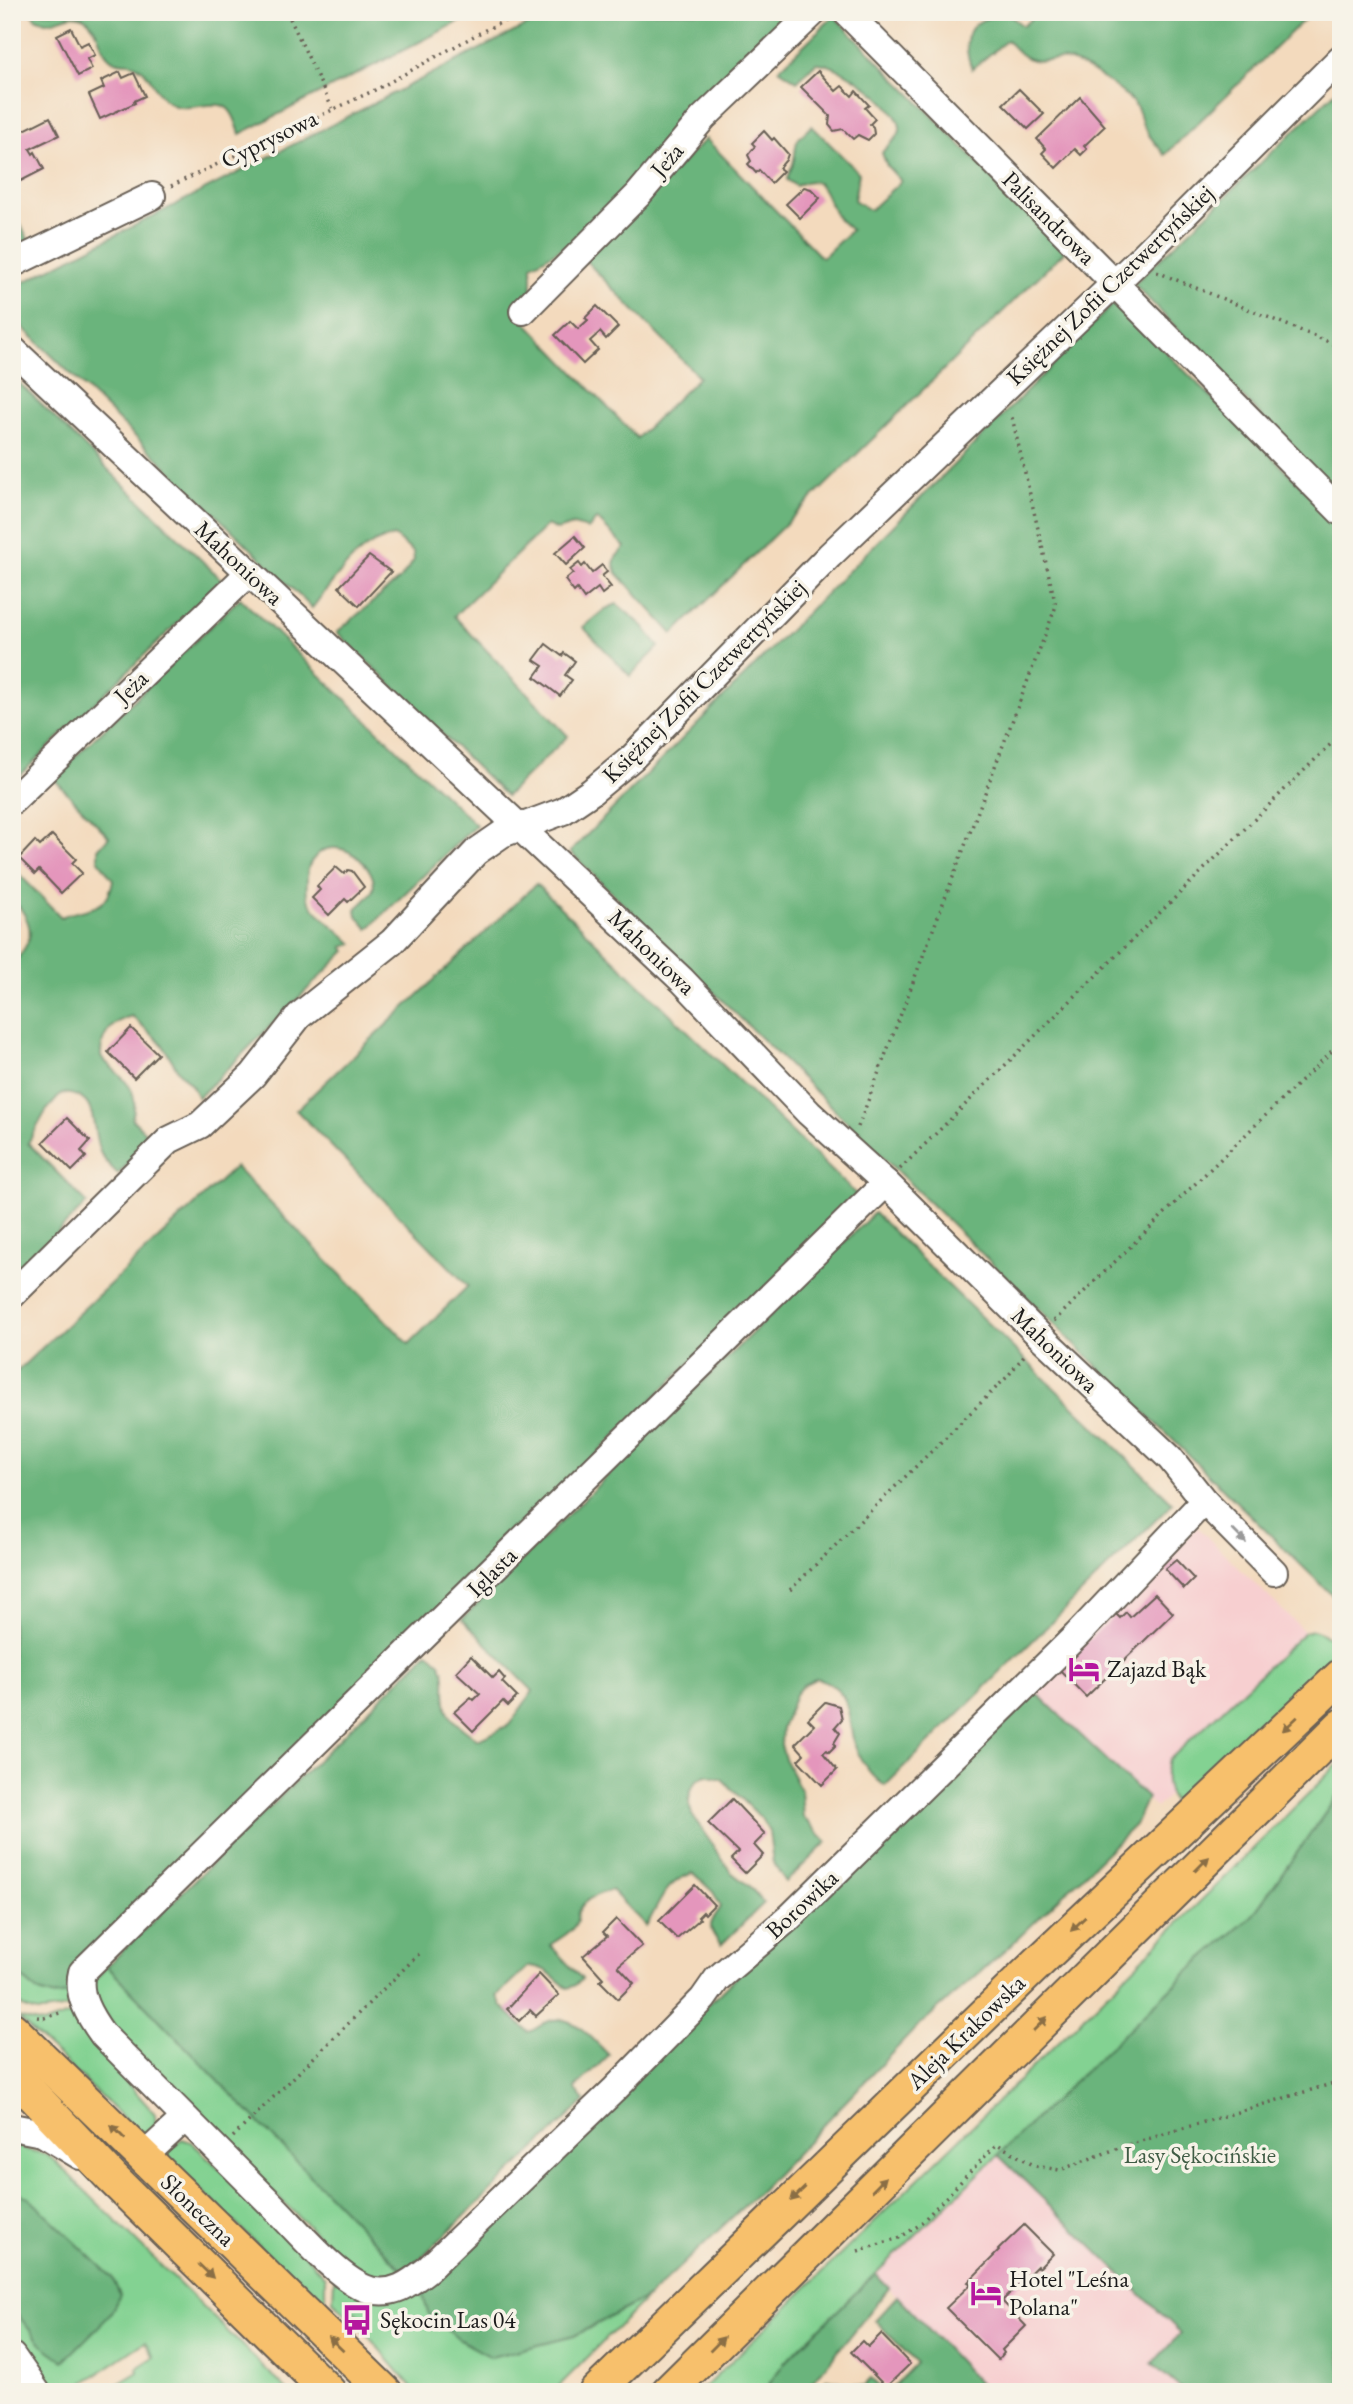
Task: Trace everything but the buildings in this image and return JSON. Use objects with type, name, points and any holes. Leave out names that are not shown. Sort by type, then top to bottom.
[{"type":"main road","name":"Aleja Krakowska","points":[[596,2392],[952,2045],[1341,1676]]},
{"type":"main road","name":"Aleja Krakowska","points":[[668,2392],[1341,1726]]},
{"type":"main road","name":"Słoneczna","points":[[19,2032],[143,2157],[385,2392]]},
{"type":"main road","name":"Słoneczna","points":[[12,2073],[112,2178],[329,2392]]},
{"type":"street","name":"Jeża","points":[[523,311],[638,195],[702,118],[814,12]]},
{"type":"street","name":"Palisandrowa","points":[[846,12],[1341,512]]},
{"type":"street","name":"Księżnej Zofii Czetwertyńskiej","points":[[12,1295],[169,1140],[200,1125],[244,1083],[299,1016],[392,942],[476,852],[502,834],[563,811],[632,758],[829,555],[1136,263],[1341,58]]},
{"type":"street","points":[[12,264],[152,196]]},
{"type":"street","name":"Mahoniowa","points":[[12,349],[682,979],[810,1113],[1170,1458],[1204,1501],[1274,1572]]},
{"type":"street","name":"Jeża","points":[[12,801],[249,573]]},
{"type":"street","name":"Iglasta","points":[[85,2005],[79,1982],[82,1972],[95,1958],[427,1636],[886,1183]]},
{"type":"street","name":"Borowika","points":[[218,2151],[334,2267],[368,2289],[389,2292],[409,2284],[428,2269],[615,2089],[703,1999],[717,1979],[807,1900],[1077,1635],[1204,1501]]},
{"type":"street","points":[[85,2005],[103,2035],[218,2151]]},
{"type":"street","points":[[143,2157],[185,2118]]},
{"type":"street","points":[[12,2127],[42,2133],[112,2178]]},
{"type":"street","points":[[12,2356],[37,2392]]},
{"type":"path","points":[[287,12],[332,108]]},
{"type":"path","name":"Cyprysowa","points":[[152,196],[332,108],[377,89],[485,30],[524,12]]},
{"type":"path","points":[[1136,263],[1341,347]]},
{"type":"path","points":[[849,1150],[1056,606],[1005,387]]},
{"type":"path","points":[[886,1183],[1341,734]]},
{"type":"path","points":[[790,1590],[1009,1376],[1039,1335],[1341,1042]]},
{"type":"path","points":[[218,2151],[421,1952]]},
{"type":"path","points":[[19,2032],[44,2018],[85,2005]]},
{"type":"path","points":[[858,2251],[899,2238],[918,2226],[997,2144],[1035,2166],[1060,2170],[1121,2147],[1341,2081]]},
{"type":"shaded area","points":[[1197,1527],[1305,1632],[1166,1785],[1170,1794],[1156,1808],[1032,1689]]},
{"type":"shaded area","points":[[998,2155],[1243,2392],[991,2392],[984,2389],[875,2274]]},
{"type":"green space","points":[[32,12],[478,12],[240,134],[232,114],[224,106],[181,107],[169,103],[160,95],[143,70],[134,64],[117,62],[108,56],[93,26],[82,17],[73,15],[45,22],[35,18]]},
{"type":"green space","points":[[553,12],[791,12],[607,223],[532,265],[532,285],[523,319],[637,438],[699,377],[584,259],[706,139],[822,258],[851,230],[835,214],[820,185],[811,181],[796,186],[787,180],[796,143],[805,132],[812,126],[859,173],[854,200],[870,210],[901,181],[887,166],[882,153],[896,138],[900,127],[889,107],[878,96],[852,77],[826,65],[816,63],[797,81],[779,69],[834,16],[1065,251],[673,634],[617,573],[614,564],[616,557],[625,547],[597,519],[588,529],[573,525],[557,530],[547,525],[454,616],[568,736],[506,796],[337,632],[401,578],[414,560],[413,552],[394,536],[369,546],[347,564],[312,608],[12,317],[12,288]]},
{"type":"green space","points":[[1033,12],[1312,12],[1165,155],[1147,133],[1131,100],[1078,64],[1064,60],[1039,61],[1027,58],[1007,40],[972,69],[967,46],[971,29],[977,23],[1008,14],[1023,26],[1033,17]]},
{"type":"green space","points":[[1341,86],[1341,499],[1134,284]]},
{"type":"green space","points":[[12,207],[29,241],[12,249]]},
{"type":"green space","points":[[1115,302],[1341,525],[1341,1604],[570,852]]},
{"type":"green space","points":[[12,376],[222,580],[12,783]]},
{"type":"green space","points":[[240,598],[476,825],[368,929],[357,916],[356,909],[372,892],[370,871],[355,855],[345,850],[324,850],[315,857],[307,871],[308,900],[314,909],[353,944],[343,947],[346,951],[198,1098],[162,1044],[132,1016],[113,1026],[105,1036],[101,1057],[132,1090],[132,1119],[153,1140],[118,1174],[100,1152],[89,1106],[74,1095],[62,1093],[46,1111],[28,1143],[87,1203],[12,1278],[12,961],[16,960],[24,949],[30,933],[24,914],[12,902],[12,867],[61,917],[94,908],[106,899],[113,880],[98,859],[98,849],[109,837],[53,778]]},
{"type":"green space","points":[[617,604],[643,626],[659,647],[630,676],[583,627],[605,609]]},
{"type":"green space","points":[[536,884],[859,1197],[91,1950],[68,1994],[43,1993],[12,1968],[12,1376],[235,1167],[409,1344],[468,1286],[296,1110]]},
{"type":"green space","points":[[874,1213],[1173,1503],[885,1786],[870,1773],[860,1758],[844,1697],[829,1683],[817,1678],[803,1685],[796,1693],[782,1728],[781,1745],[786,1762],[801,1790],[803,1817],[827,1842],[786,1882],[773,1863],[769,1832],[761,1818],[722,1779],[706,1775],[697,1780],[690,1791],[692,1815],[731,1872],[764,1903],[721,1945],[711,1926],[721,1907],[713,1892],[693,1873],[669,1888],[646,1926],[611,1890],[584,1903],[574,1927],[550,1945],[582,1979],[568,1988],[546,1971],[529,1966],[497,1996],[502,2006],[528,2032],[553,2020],[569,2022],[584,2031],[609,2055],[575,2088],[585,2101],[405,2273],[107,1966],[428,1652],[442,1666],[446,1704],[451,1717],[458,1724],[478,1740],[509,1725],[533,1691],[462,1619]]},
{"type":"green space","points":[[1313,1630],[1330,1637],[1335,1649],[1331,1655],[1177,1805],[1166,1784],[1169,1760],[1298,1638]]},
{"type":"green space","points":[[1032,1689],[1147,1798],[1135,1825],[1009,1947],[915,2029],[760,2191],[648,2297],[574,2336],[491,2357],[458,2339],[428,2313],[420,2285]]},
{"type":"green space","points":[[1341,1761],[1341,1791],[1252,1916],[1196,1964],[834,2314],[785,2362],[763,2392],[695,2392],[706,2386],[1092,2009]]},
{"type":"green space","name":"Lasy Sękocińskie","points":[[1341,1791],[1341,2392],[1185,2392],[1152,2364],[1181,2333],[998,2155],[1196,1964],[1252,1916]]},
{"type":"green space","points":[[107,1966],[405,2273],[382,2279],[361,2270],[336,2253],[195,2117],[94,2003],[91,1985]]},
{"type":"green space","points":[[12,1968],[43,1993],[68,1994],[69,2007],[39,2012],[19,2005],[12,1999]]},
{"type":"green space","points":[[74,2013],[82,2029],[100,2052],[155,2114],[156,2131],[146,2139],[18,2018],[43,2024]]},
{"type":"green space","points":[[182,2139],[191,2142],[264,2210],[325,2277],[325,2299],[303,2289],[166,2156],[165,2153]]},
{"type":"green space","points":[[12,2146],[45,2154],[54,2160],[289,2392],[117,2392],[118,2384],[138,2372],[137,2368],[154,2357],[145,2342],[70,2392],[50,2392],[12,2333]]},
{"type":"green space","points":[[12,2188],[30,2199],[112,2277],[120,2295],[109,2316],[64,2361],[42,2345],[12,2308]]},
{"type":"green space","points":[[875,2274],[889,2288],[816,2378],[802,2392],[763,2392],[785,2362]]},
{"type":"green space","points":[[334,2280],[420,2285],[491,2357],[574,2336],[648,2297],[553,2392],[416,2392],[362,2329],[364,2321],[355,2312],[348,2316],[333,2301]]},
{"type":"green space","points":[[897,2296],[984,2389],[991,2392],[814,2392],[827,2379],[864,2386],[871,2379],[884,2391],[889,2391],[916,2363],[875,2320]]},
{"type":"place","name":"Zajazd Bąk","points":[[1084,1669]]},
{"type":"place","name":"Hotel \"Leśna Polana\"","points":[[986,2293]]},
{"type":"place","name":"Sękocin Las 04","points":[[357,2320]]}]
